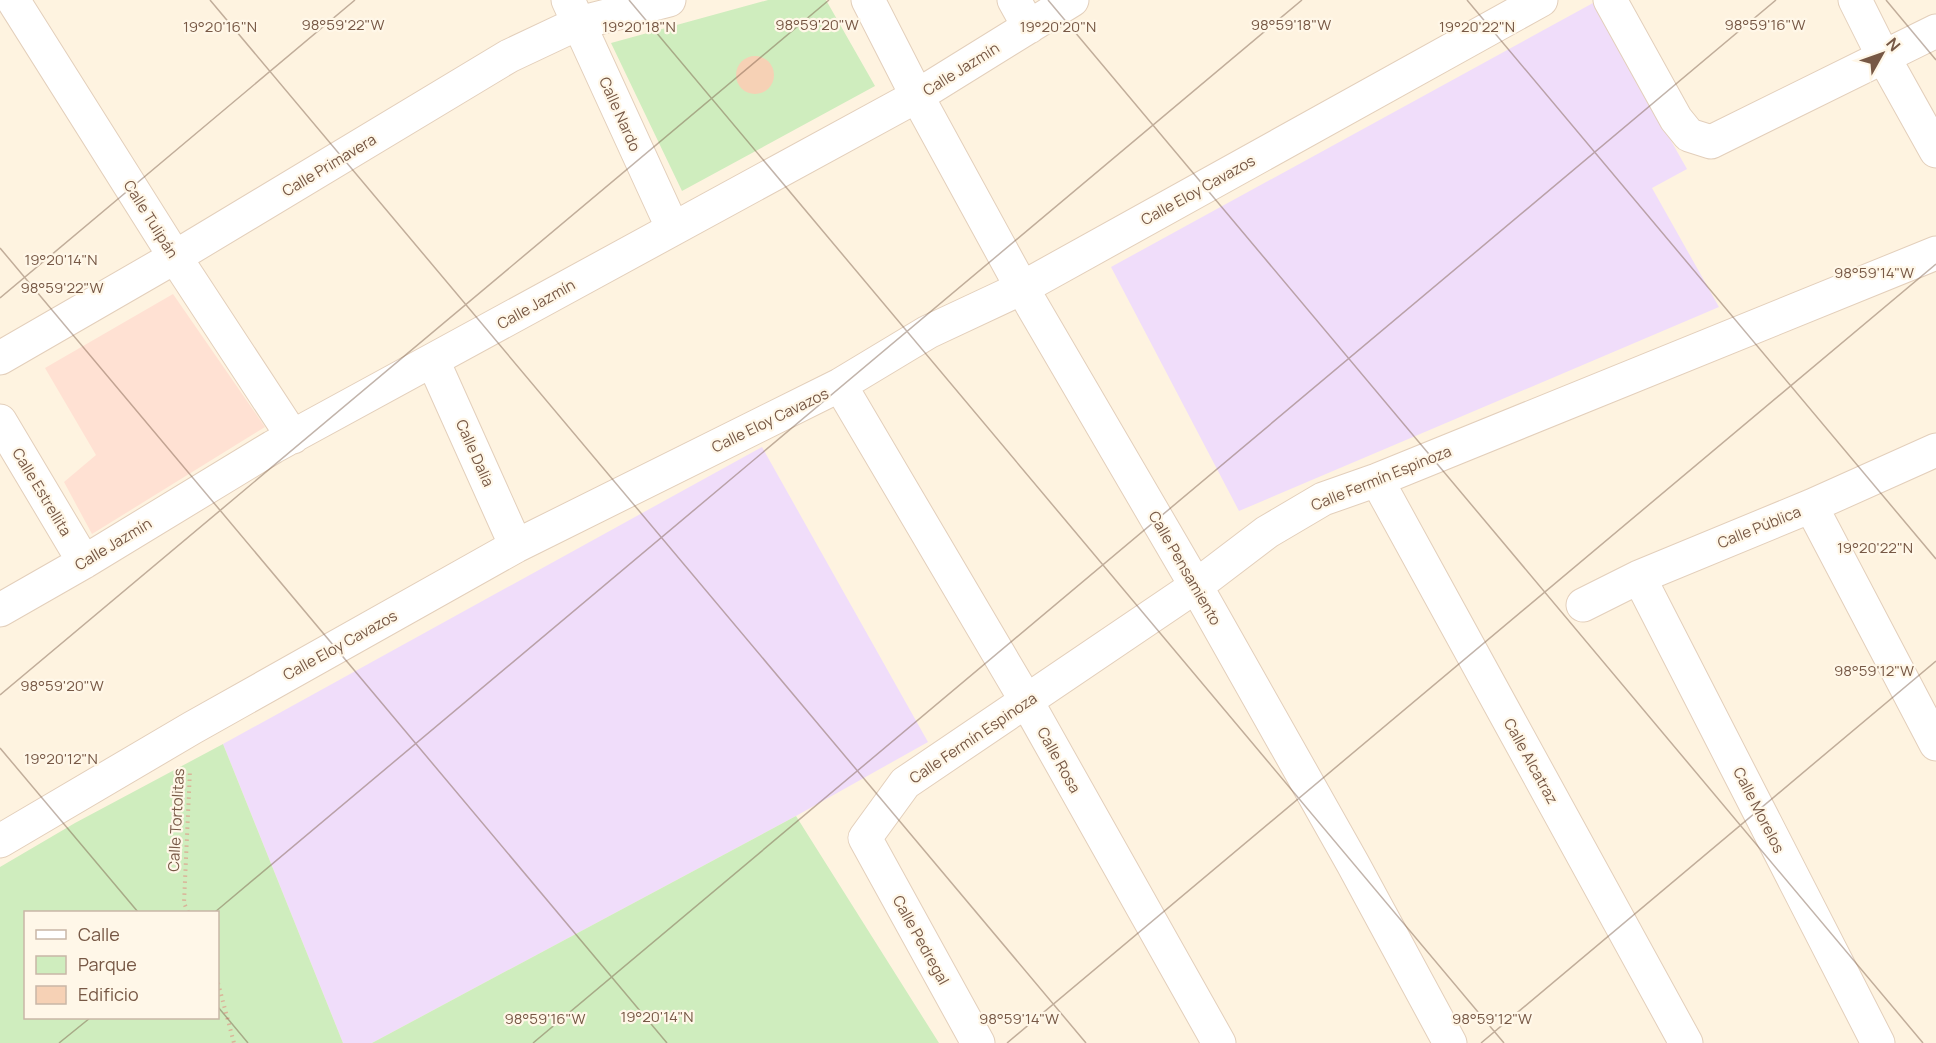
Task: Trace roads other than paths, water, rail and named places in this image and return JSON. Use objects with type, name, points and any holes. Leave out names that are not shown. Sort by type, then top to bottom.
[{"type":"street","name":"Calle Tulipán","points":[[13,0],[293,437]]},
{"type":"street","name":"Calle Primavera","points":[[0,358],[176,257],[508,56],[573,11],[669,0]]},
{"type":"street","name":"Calle Pensamiento","points":[[868,0],[917,96],[1022,288],[1196,586],[1353,864],[1450,1043]]},
{"type":"street","name":"Calle Jazmín","points":[[0,610],[293,437],[917,96],[1022,13],[1072,0]]},
{"type":"street","name":"Calle Eloy Cavazos","points":[[0,841],[192,729],[516,546],[840,385],[928,332],[1022,288],[1541,0]]},
{"type":"street","points":[[1610,0],[1676,119],[1689,135],[1711,142],[1936,31]]},
{"type":"street","points":[[1855,0],[1936,151]]},
{"type":"street","name":"Calle Nardo","points":[[573,11],[673,229]]},
{"type":"street","name":"Calle Fermín Espinoza","points":[[865,838],[905,783],[1196,586],[1267,532],[1323,499],[1377,480],[1936,253]]},
{"type":"street","name":"Calle Dalia","points":[[433,361],[516,546]]},
{"type":"street","name":"Calle Rosa","points":[[840,385],[1027,702],[1219,1043]]},
{"type":"street","name":"Calle Estrellita","points":[[0,421],[84,562]]},
{"type":"street","name":"Calle Pública","points":[[1583,605],[1639,577],[1811,506],[1936,450]]},
{"type":"street","name":"Calle Alcatraz","points":[[1377,480],[1686,1043]]},
{"type":"street","points":[[1811,506],[1936,744]]},
{"type":"street","name":"Calle Morelos","points":[[1639,577],[1878,1043]]},
{"type":"street","name":"Calle Pedregal","points":[[865,838],[978,1043]]}]
